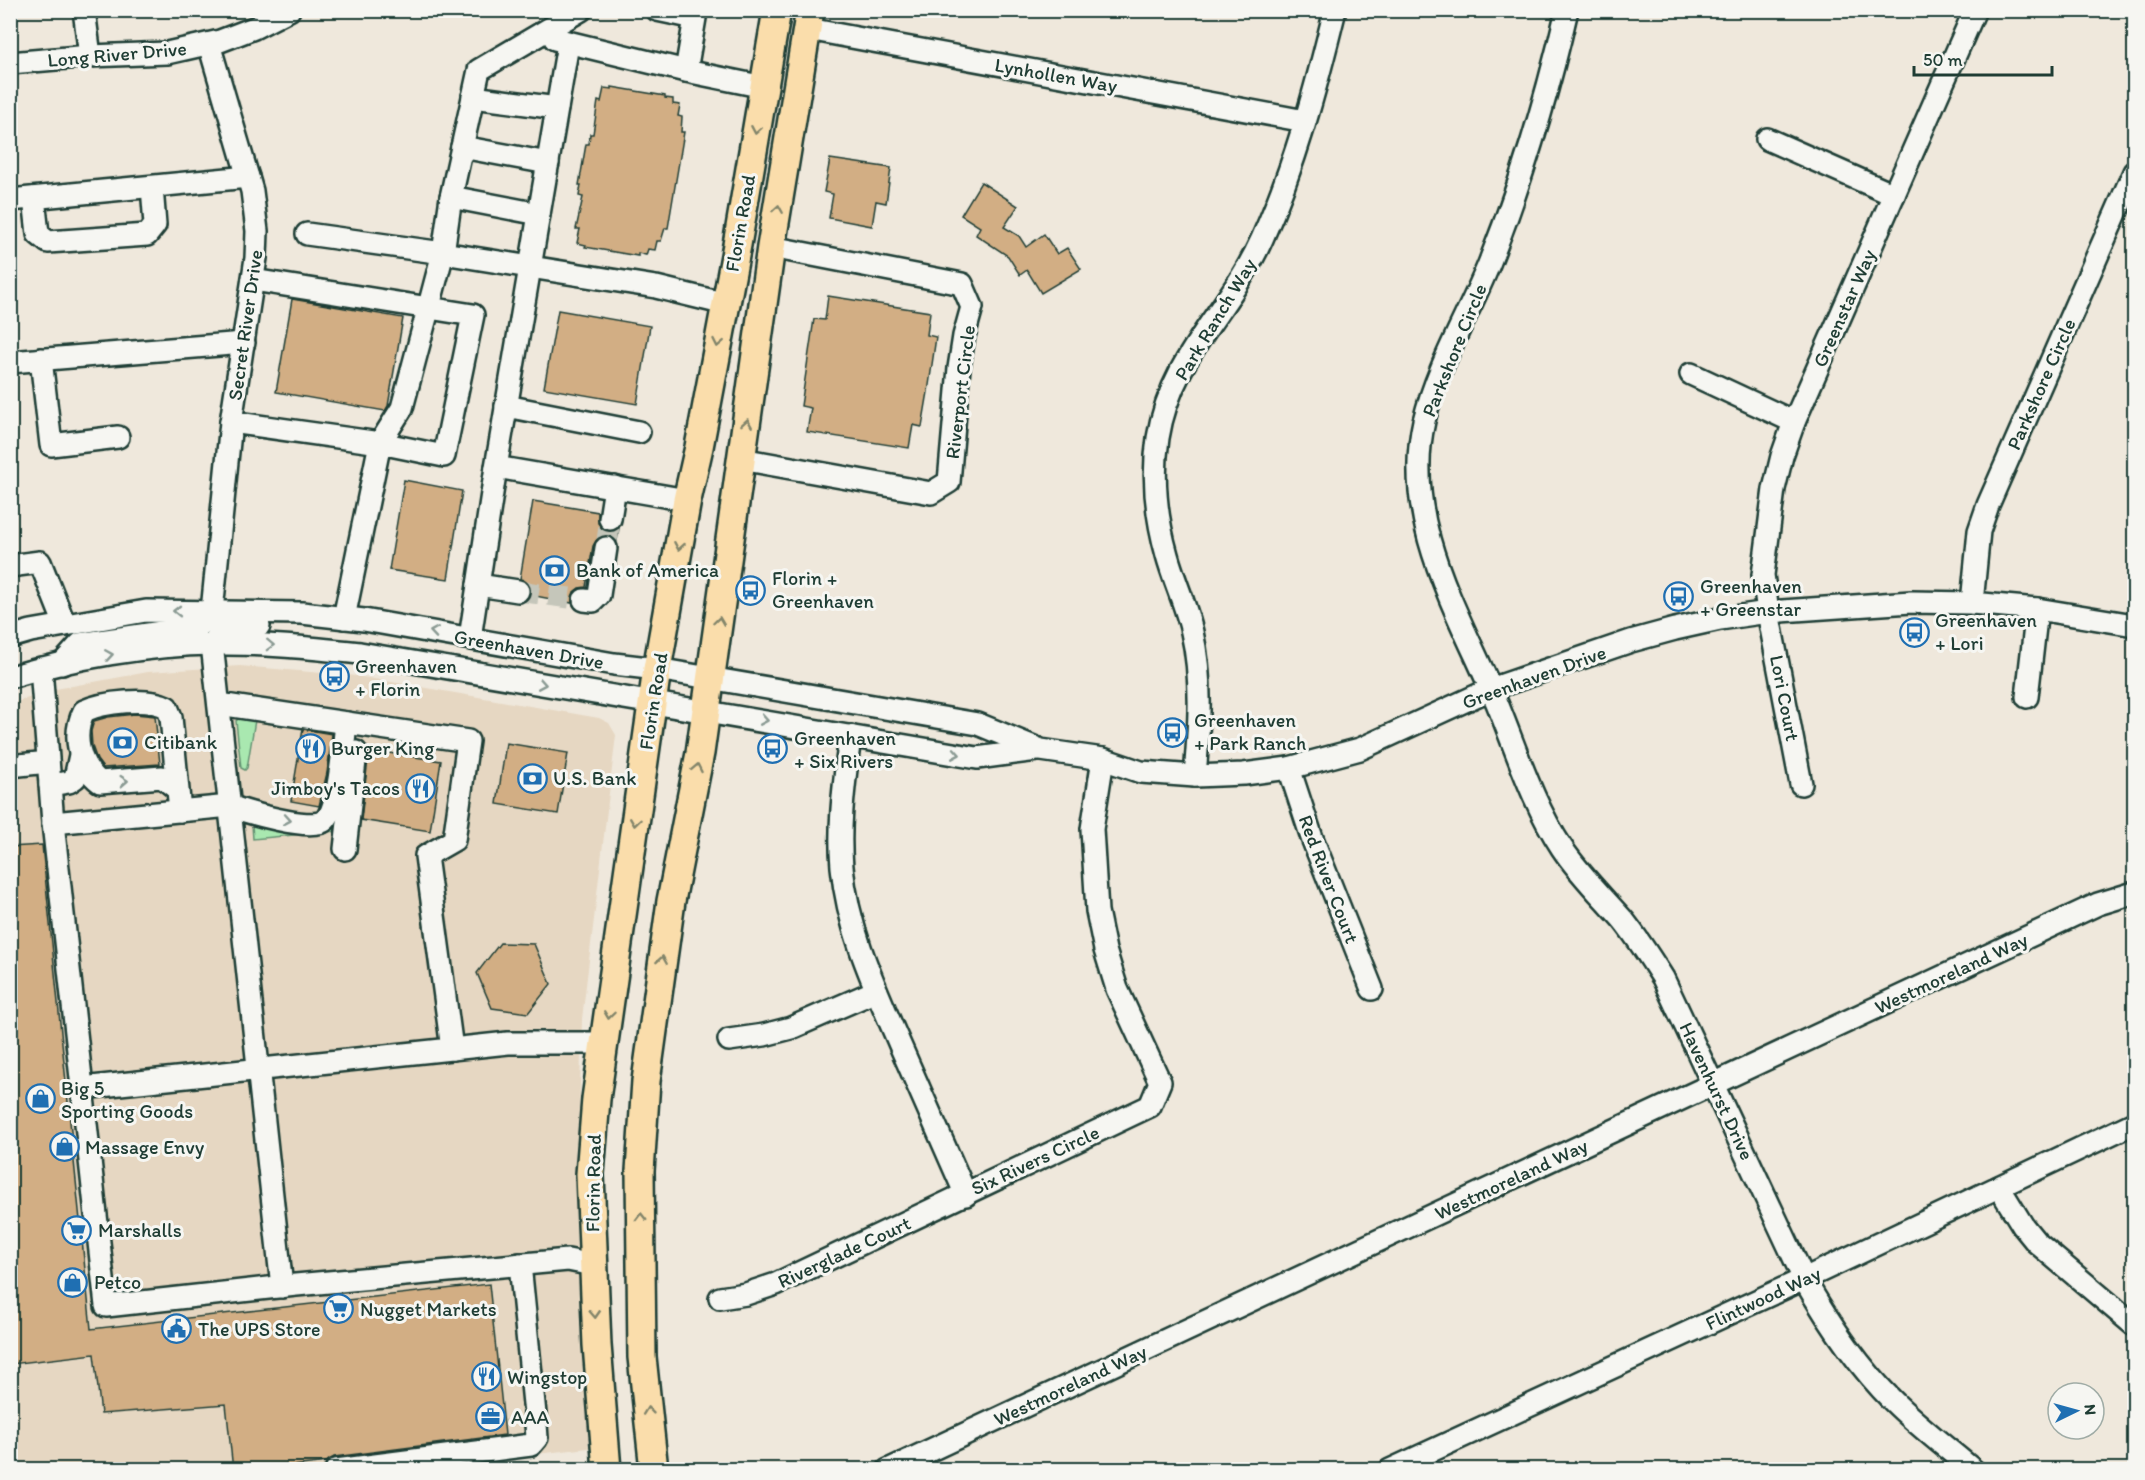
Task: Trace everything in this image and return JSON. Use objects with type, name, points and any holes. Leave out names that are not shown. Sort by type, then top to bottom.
[{"type":"main road","name":"Florin Road","points":[[607,1470],[597,1345],[590,1174],[596,1099],[657,669],[687,500],[726,304],[777,10]]},
{"type":"main road","name":"Florin Road","points":[[654,1470],[642,1357],[640,1171],[646,1081],[671,901],[699,759],[771,247],[809,20]]},
{"type":"street","points":[[84,10],[90,56]]},
{"type":"street","name":"Long River Drive","points":[[10,63],[90,56],[167,53],[209,44],[254,28],[289,10]]},
{"type":"street","points":[[344,618],[380,443],[402,408],[443,253],[451,197],[478,70],[581,10]]},
{"type":"street","points":[[657,10],[695,18],[686,71]]},
{"type":"street","name":"Park Ranch Way","points":[[1194,776],[1200,698],[1197,660],[1188,615],[1167,556],[1158,522],[1155,479],[1159,436],[1167,402],[1182,365],[1234,290],[1262,238],[1305,121],[1335,10]]},
{"type":"street","name":"Parkshore Circle","points":[[1491,689],[1427,538],[1418,480],[1419,451],[1432,393],[1480,285],[1505,223],[1530,150],[1552,75],[1567,10]]},
{"type":"street","name":"Greenstar Way","points":[[1768,612],[1763,575],[1767,529],[1776,478],[1794,422],[1975,10]]},
{"type":"street","name":"Lynhollen Way","points":[[809,20],[1305,121]]},
{"type":"street","points":[[541,34],[568,44],[764,87]]},
{"type":"street","name":"Secret River Drive","points":[[209,44],[248,177],[257,231],[256,258],[231,422],[212,611]]},
{"type":"street","points":[[470,638],[506,406],[568,44]]},
{"type":"street","points":[[473,97],[557,108]]},
{"type":"street","points":[[1767,139],[1894,195]]},
{"type":"street","points":[[462,147],[548,163]]},
{"type":"street","name":"Parkshore Circle","points":[[1972,603],[1979,531],[1985,513],[2134,172]]},
{"type":"street","points":[[10,200],[248,177]]},
{"type":"street","points":[[33,198],[38,234],[48,242],[147,235],[155,225],[152,187]]},
{"type":"street","points":[[451,197],[539,214]]},
{"type":"street","points":[[307,234],[530,266],[656,287],[726,304]]},
{"type":"street","name":"Riverport Circle","points":[[741,459],[931,493],[949,482],[959,368],[972,307],[962,284],[771,247]]},
{"type":"street","points":[[231,422],[380,443],[444,456],[474,315],[253,280]]},
{"type":"street","points":[[10,362],[244,343]]},
{"type":"street","points":[[40,359],[51,445],[118,437]]},
{"type":"street","points":[[1692,374],[1794,422]]},
{"type":"street","points":[[506,406],[639,432]]},
{"type":"street","points":[[496,467],[687,500]]},
{"type":"street","points":[[610,519],[615,488]]},
{"type":"street","points":[[584,600],[593,601],[598,595],[606,548]]},
{"type":"street","points":[[10,566],[40,562],[65,625]]},
{"type":"street","points":[[478,585],[518,591]]},
{"type":"street","name":"Greenhaven Drive","points":[[10,637],[146,611],[302,613],[385,624],[978,724],[1041,750],[1103,759],[1141,772],[1194,776],[1244,774],[1289,768],[1360,749],[1491,689],[1631,641],[1720,619],[1768,612],[1911,602],[1972,603],[2037,609],[2134,625]]},
{"type":"street","points":[[2027,697],[2037,609]]},
{"type":"street","points":[[62,664],[80,645],[196,627],[211,618],[212,611]]},
{"type":"street","name":"Lori Court","points":[[1768,612],[1801,784]]},
{"type":"street","points":[[282,1287],[212,644],[219,633],[231,625],[336,629],[385,624]]},
{"type":"street","name":"Greenhaven Drive","points":[[10,677],[40,668],[150,649],[212,644],[300,646],[360,653],[977,758],[1041,750]]},
{"type":"street","points":[[40,668],[53,823],[106,1306],[520,1264],[568,1260],[593,1265]]},
{"type":"street","name":"Havenhurst Drive","points":[[1491,689],[1534,798],[1547,824],[1580,873],[1644,948],[1674,999],[1804,1279],[1838,1335],[1892,1401],[1973,1470]]},
{"type":"street","points":[[50,785],[69,782],[75,778],[80,755],[77,734],[84,711],[94,706],[148,701],[167,707],[171,717],[180,811]]},
{"type":"street","points":[[219,704],[468,741],[454,840],[426,856],[452,1049]]},
{"type":"street","points":[[53,823],[230,806],[252,814],[310,825],[326,821],[334,804],[353,724]]},
{"type":"street","points":[[345,849],[353,724]]},
{"type":"street","name":"Six Rivers Circle","points":[[850,736],[841,830],[842,868],[849,912],[859,948],[876,991],[966,1195],[1150,1106],[1160,1082],[1117,989],[1105,950],[1097,911],[1092,829],[1103,759]]},
{"type":"street","points":[[80,755],[91,775],[100,782],[162,777],[177,789]]},
{"type":"street","points":[[10,766],[48,762]]},
{"type":"street","name":"Red River Court","points":[[1289,768],[1312,838],[1372,989]]},
{"type":"street","name":"Westmoreland Way","points":[[888,1470],[2098,904],[2134,892]]},
{"type":"street","points":[[729,1040],[791,1028],[876,991]]},
{"type":"street","points":[[82,1088],[508,1043],[604,1043]]},
{"type":"street","name":"Flintwood Way","points":[[1390,1470],[1804,1279],[2134,1123]]},
{"type":"street","points":[[1999,1187],[2023,1226],[2036,1242],[2134,1325]]},
{"type":"street","name":"Riverglade Court","points":[[720,1298],[746,1294],[776,1284],[966,1195]]},
{"type":"street","points":[[336,1470],[531,1445],[537,1438],[520,1264]]},
{"type":"shaded area","points":[[240,666],[357,676],[599,718],[609,723],[616,735],[582,1019],[576,1224],[589,1448],[393,1470],[11,1469],[10,704],[56,689],[148,672]]},
{"type":"green space","points":[[240,717],[255,720],[245,770],[241,768],[236,721]]},
{"type":"green space","points":[[340,808],[335,831],[253,839],[252,825],[272,823]]},
{"type":"building","points":[[612,87],[665,96],[665,98],[673,99],[673,104],[680,105],[678,116],[682,117],[681,132],[684,132],[668,228],[665,228],[661,241],[657,241],[655,250],[648,249],[646,255],[638,253],[638,256],[585,247],[586,245],[577,243],[580,229],[576,229],[583,197],[579,196],[581,185],[579,185],[586,144],[589,144],[590,134],[593,134],[598,101],[601,102],[604,88],[612,89]]},
{"type":"building","points":[[830,159],[891,168],[886,203],[876,201],[872,226],[829,218],[833,194],[824,192]]},
{"type":"building","points":[[981,182],[1018,206],[1004,227],[1019,236],[1026,247],[1044,234],[1057,254],[1067,248],[1081,269],[1041,293],[1027,270],[1020,275],[1008,256],[976,235],[980,227],[961,215]]},
{"type":"building","points":[[828,296],[930,312],[927,335],[936,337],[928,392],[922,427],[913,425],[909,448],[807,432],[811,408],[801,406],[814,319],[825,320]]},
{"type":"building","points":[[292,299],[403,318],[388,406],[385,411],[276,392]]},
{"type":"building","points":[[558,310],[650,326],[637,404],[544,388]]},
{"type":"building","points":[[404,480],[462,491],[448,579],[389,570]]},
{"type":"building","name":"Bank of America","points":[[533,501],[598,512],[598,523],[603,529],[609,532],[619,528],[617,541],[607,535],[601,536],[596,541],[593,546],[586,587],[574,592],[572,603],[530,595],[530,586],[520,579]]},
{"type":"building","name":"Citibank","points":[[135,714],[155,716],[160,764],[103,768],[92,746],[91,731],[94,721]]},
{"type":"building","points":[[303,729],[332,734],[327,773],[319,806],[291,801]]},
{"type":"building","name":"U.S. Bank","points":[[506,743],[568,753],[558,814],[497,804]]},
{"type":"building","points":[[369,750],[441,761],[430,831],[361,820]]},
{"type":"building","points":[[42,845],[91,1329],[489,1284],[505,1435],[334,1457],[327,1462],[258,1470],[233,1470],[226,1404],[101,1414],[94,1354],[11,1364],[10,847]]},
{"type":"building","points":[[500,943],[534,944],[551,984],[528,1013],[492,1008],[477,973]]},
{"type":"tunnel","points":[[606,548],[610,519]]},
{"type":"tunnel","points":[[518,591],[584,600]]},
{"type":"place","name":"Bank of America","points":[[555,570]]},
{"type":"place","name":"Florin + Greenhaven","points":[[751,590]]},
{"type":"place","name":"Greenhaven + Greenstar","points":[[1679,597]]},
{"type":"place","name":"Greenhaven + Lori","points":[[1914,632]]},
{"type":"place","name":"Greenhaven + Florin","points":[[334,677]]},
{"type":"place","name":"Greenhaven + Park Ranch","points":[[1173,732]]},
{"type":"place","name":"Citibank","points":[[123,742]]},
{"type":"place","name":"Burger King","points":[[310,748]]},
{"type":"place","name":"Greenhaven + Six Rivers","points":[[773,749]]},
{"type":"place","name":"U.S. Bank","points":[[532,778]]},
{"type":"place","name":"Jimboy's Tacos","points":[[421,788]]},
{"type":"place","name":"Big 5 Sporting Goods","points":[[40,1099]]},
{"type":"place","name":"Massage Envy","points":[[64,1147]]},
{"type":"place","name":"Marshalls","points":[[77,1230]]},
{"type":"place","name":"Petco","points":[[73,1282]]},
{"type":"place","name":"Nugget Markets","points":[[339,1309]]},
{"type":"place","name":"The UPS Store","points":[[177,1329]]},
{"type":"place","name":"Wingstop","points":[[486,1377]]},
{"type":"place","name":"AAA","points":[[490,1417]]}]
